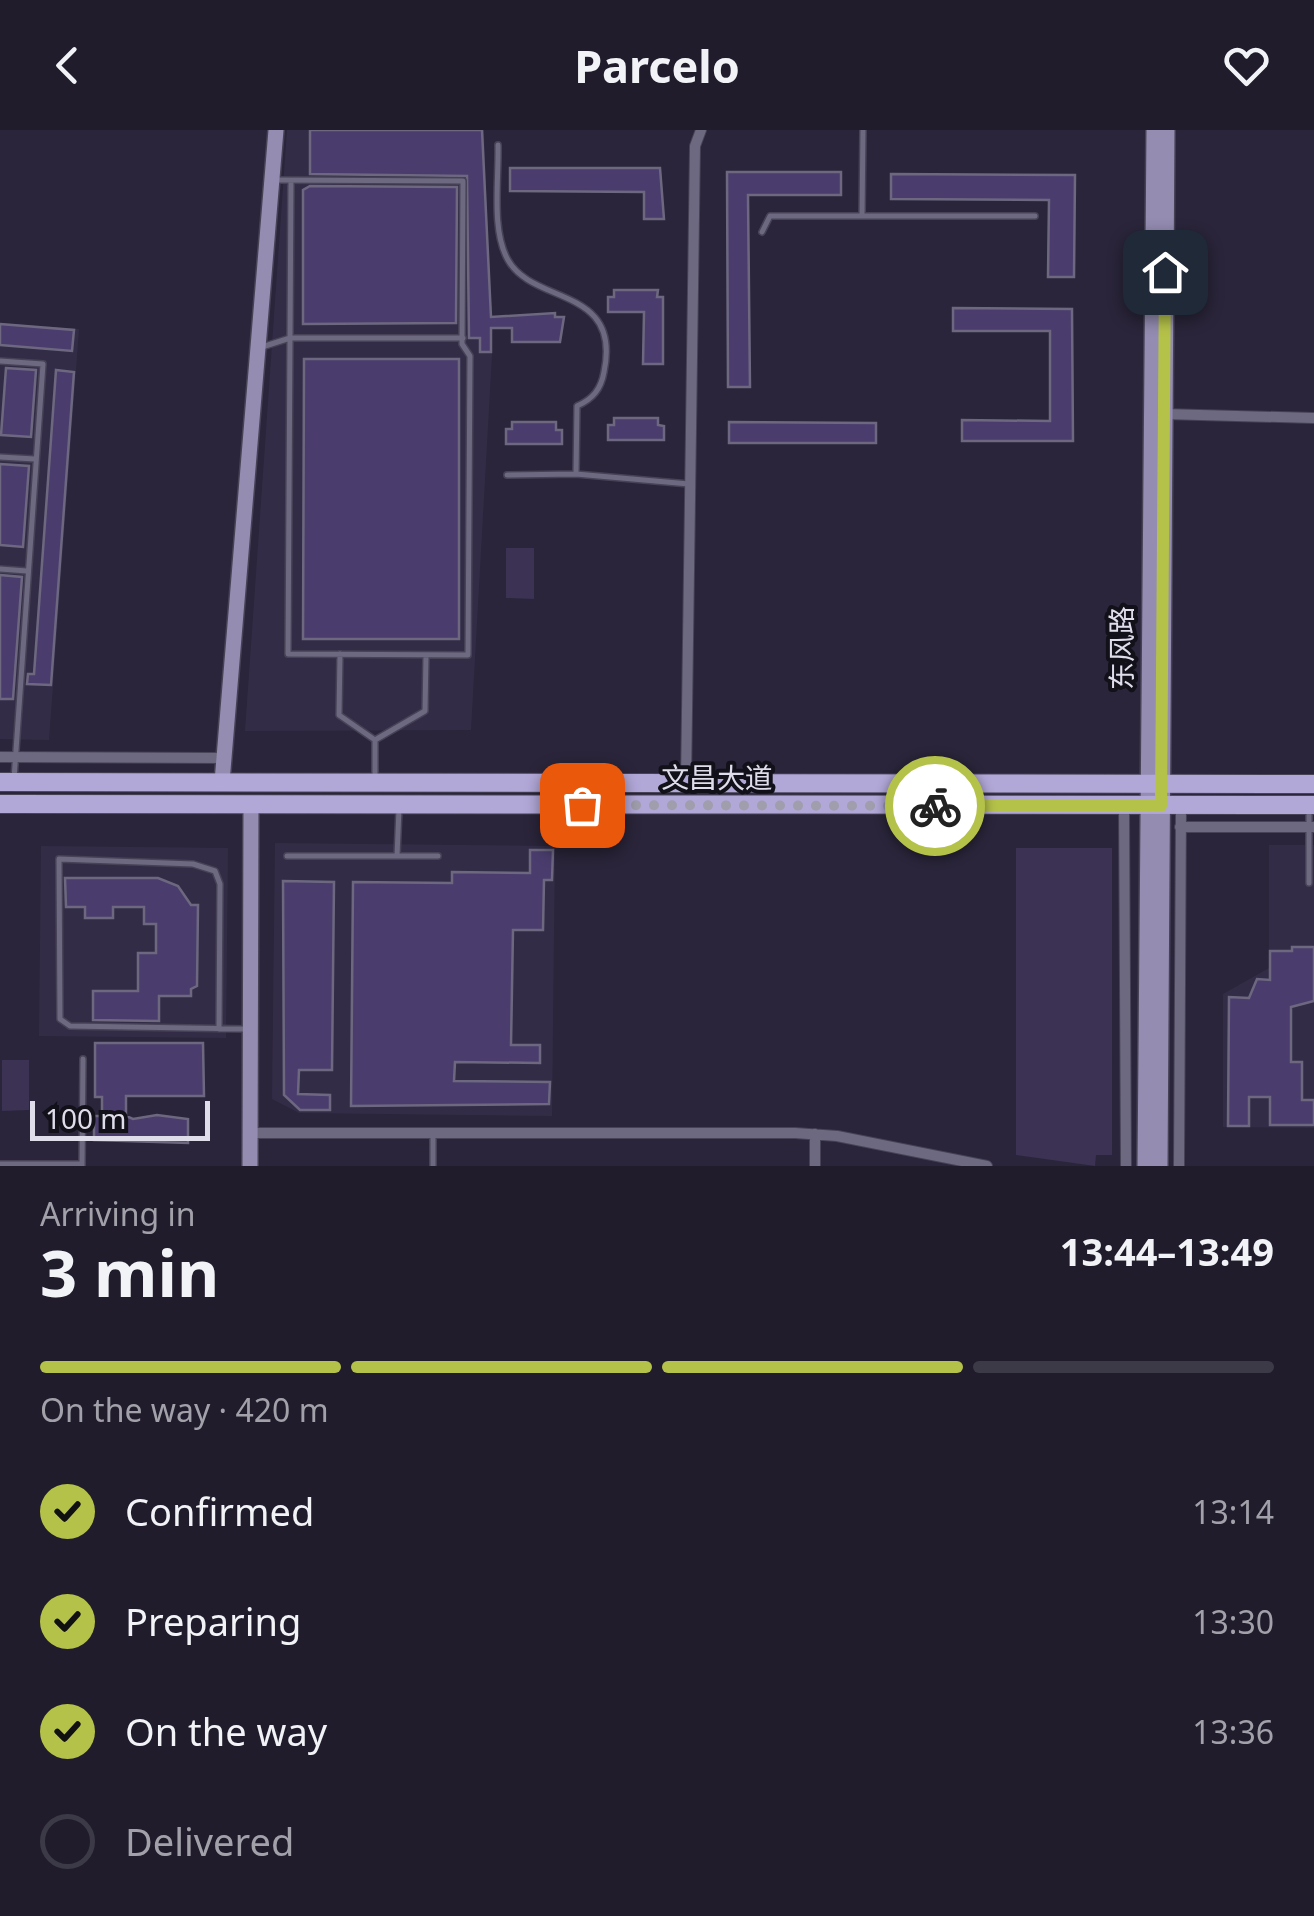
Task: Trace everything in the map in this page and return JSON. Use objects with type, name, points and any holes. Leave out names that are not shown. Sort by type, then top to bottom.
[{"type":"main road","points":[[222,782],[276,130]]},
{"type":"main road","name":"东风路","points":[[1154,130],[1154,806],[1160,1166]]},
{"type":"main road","name":"东风路","points":[[1154,784],[1167,130]]},
{"type":"main road","name":"文昌大道","points":[[7,782],[1314,784]]},
{"type":"main road","name":"文昌大道","points":[[0,804],[1312,805]]},
{"type":"main road","points":[[250,1166],[251,804]]},
{"type":"main road","name":"东风路","points":[[1146,1166],[1154,806]]},
{"type":"street","points":[[686,783],[695,146],[700,130]]},
{"type":"street","points":[[1164,414],[1314,418]]},
{"type":"street","points":[[0,757],[224,758]]},
{"type":"street","points":[[1124,806],[1126,1166]]},
{"type":"street","points":[[1179,1166],[1180,806]]},
{"type":"street","points":[[1180,827],[1312,826]]},
{"type":"street","points":[[250,1133],[816,1134],[940,1161],[987,1166]]},
{"type":"street","points":[[815,1166],[816,1134]]},
{"type":"lane","points":[[862,130],[862,216]]},
{"type":"lane","points":[[498,145],[500,227],[508,262],[528,280],[585,306],[602,334],[606,366],[602,382],[594,396],[577,406],[576,474]]},
{"type":"lane","points":[[272,180],[290,180],[464,181],[462,338],[470,356],[468,655],[288,654],[290,180]]},
{"type":"lane","points":[[762,232],[770,216],[1034,216]]},
{"type":"lane","points":[[255,348],[290,338],[462,338]]},
{"type":"lane","points":[[0,361],[42,364],[16,757],[7,782]]},
{"type":"lane","points":[[0,457],[35,459]]},
{"type":"lane","points":[[507,475],[576,474],[690,484]]},
{"type":"lane","points":[[0,569],[28,571]]},
{"type":"lane","points":[[340,654],[339,716],[375,740]]},
{"type":"lane","points":[[375,740],[426,711],[426,655]]},
{"type":"lane","points":[[375,740],[375,782]]},
{"type":"lane","points":[[397,856],[399,804]]},
{"type":"lane","points":[[1309,884],[1312,805]]},
{"type":"lane","points":[[287,856],[438,856]]},
{"type":"lane","points":[[219,1028],[220,884],[215,871],[193,864],[59,859],[60,1019],[70,1026],[250,1029]]},
{"type":"lane","points":[[0,1164],[82,1165],[82,1059]]},
{"type":"lane","points":[[433,1166],[434,1133]]},
{"type":"shaded area","points":[[287,130],[484,130],[492,355],[471,730],[245,731]]},
{"type":"shaded area","points":[[0,323],[79,329],[49,740],[0,739]]},
{"type":"shaded area","points":[[506,548],[534,548],[534,599],[506,598]]},
{"type":"shaded area","points":[[275,843],[555,846],[552,1116],[299,1113],[272,1099]]},
{"type":"shaded area","points":[[1269,845],[1314,845],[1314,1128],[1223,1127],[1223,994],[1269,968]]},
{"type":"shaded area","points":[[41,846],[228,848],[226,1038],[39,1036]]},
{"type":"shaded area","points":[[1016,848],[1112,848],[1112,1155],[1096,1155],[1095,1166],[1016,1155]]},
{"type":"shaded area","points":[[2,1060],[29,1060],[29,1110],[2,1111]]},
{"type":"building","points":[[310,130],[482,130],[491,317],[555,313],[555,317],[564,317],[560,342],[512,342],[512,328],[491,328],[491,352],[480,352],[480,338],[469,338],[467,176],[310,174]]},
{"type":"building","points":[[510,168],[660,168],[664,219],[644,219],[644,192],[510,191]]},
{"type":"building","points":[[727,172],[841,172],[841,195],[748,195],[750,387],[728,387]]},
{"type":"building","points":[[891,174],[1075,175],[1074,277],[1048,277],[1049,200],[891,199]]},
{"type":"building","points":[[310,186],[457,187],[456,323],[303,324],[303,190]]},
{"type":"building","points":[[614,290],[658,290],[657,297],[663,297],[663,364],[643,364],[644,312],[608,312],[608,297],[614,297]]},
{"type":"building","points":[[953,308],[1072,309],[1073,441],[962,441],[962,420],[1050,421],[1050,331],[953,331]]},
{"type":"building","points":[[0,324],[74,330],[72,351],[0,345]]},
{"type":"building","points":[[304,359],[459,359],[459,639],[303,639]]},
{"type":"building","points":[[6,368],[36,370],[31,437],[1,435]]},
{"type":"building","points":[[56,370],[74,372],[51,685],[27,684],[28,674],[34,674]]},
{"type":"building","points":[[614,418],[658,418],[658,425],[664,426],[664,440],[608,440],[608,425],[614,425]]},
{"type":"building","points":[[512,422],[556,422],[556,430],[562,430],[562,444],[506,444],[506,429],[512,429]]},
{"type":"building","points":[[729,422],[876,423],[876,443],[729,443]]},
{"type":"building","points":[[0,464],[29,466],[23,547],[0,545]]},
{"type":"building","points":[[0,575],[22,577],[13,699],[0,699]]},
{"type":"building","points":[[530,850],[553,850],[552,880],[544,880],[543,930],[513,930],[511,1045],[540,1045],[540,1063],[455,1062],[454,1081],[550,1082],[549,1104],[351,1106],[353,882],[452,883],[452,872],[530,873]]},
{"type":"building","points":[[65,878],[158,878],[178,886],[191,905],[198,905],[197,986],[191,989],[191,996],[159,996],[159,1021],[93,1020],[93,991],[138,991],[138,953],[156,953],[156,924],[144,924],[144,907],[113,907],[113,918],[85,918],[85,907],[66,907]]},
{"type":"building","points":[[283,881],[334,882],[332,1070],[299,1070],[298,1094],[330,1095],[330,1110],[300,1110],[284,1095]]},
{"type":"building","points":[[1292,947],[1314,947],[1314,1001],[1291,1007],[1291,1062],[1302,1062],[1302,1100],[1314,1100],[1314,1125],[1270,1125],[1270,1097],[1249,1097],[1249,1126],[1228,1126],[1229,997],[1249,998],[1257,979],[1270,980],[1270,951],[1292,951]]},
{"type":"building","points":[[95,1043],[203,1043],[204,1096],[126,1096],[126,1116],[133,1119],[157,1115],[188,1119],[188,1143],[94,1140],[94,1116],[102,1116],[102,1097],[95,1097]]},
{"type":"way so far","points":[[582,805],[935,806]]},
{"type":"route","points":[[935,806],[1161,806],[1165,272]]}]
